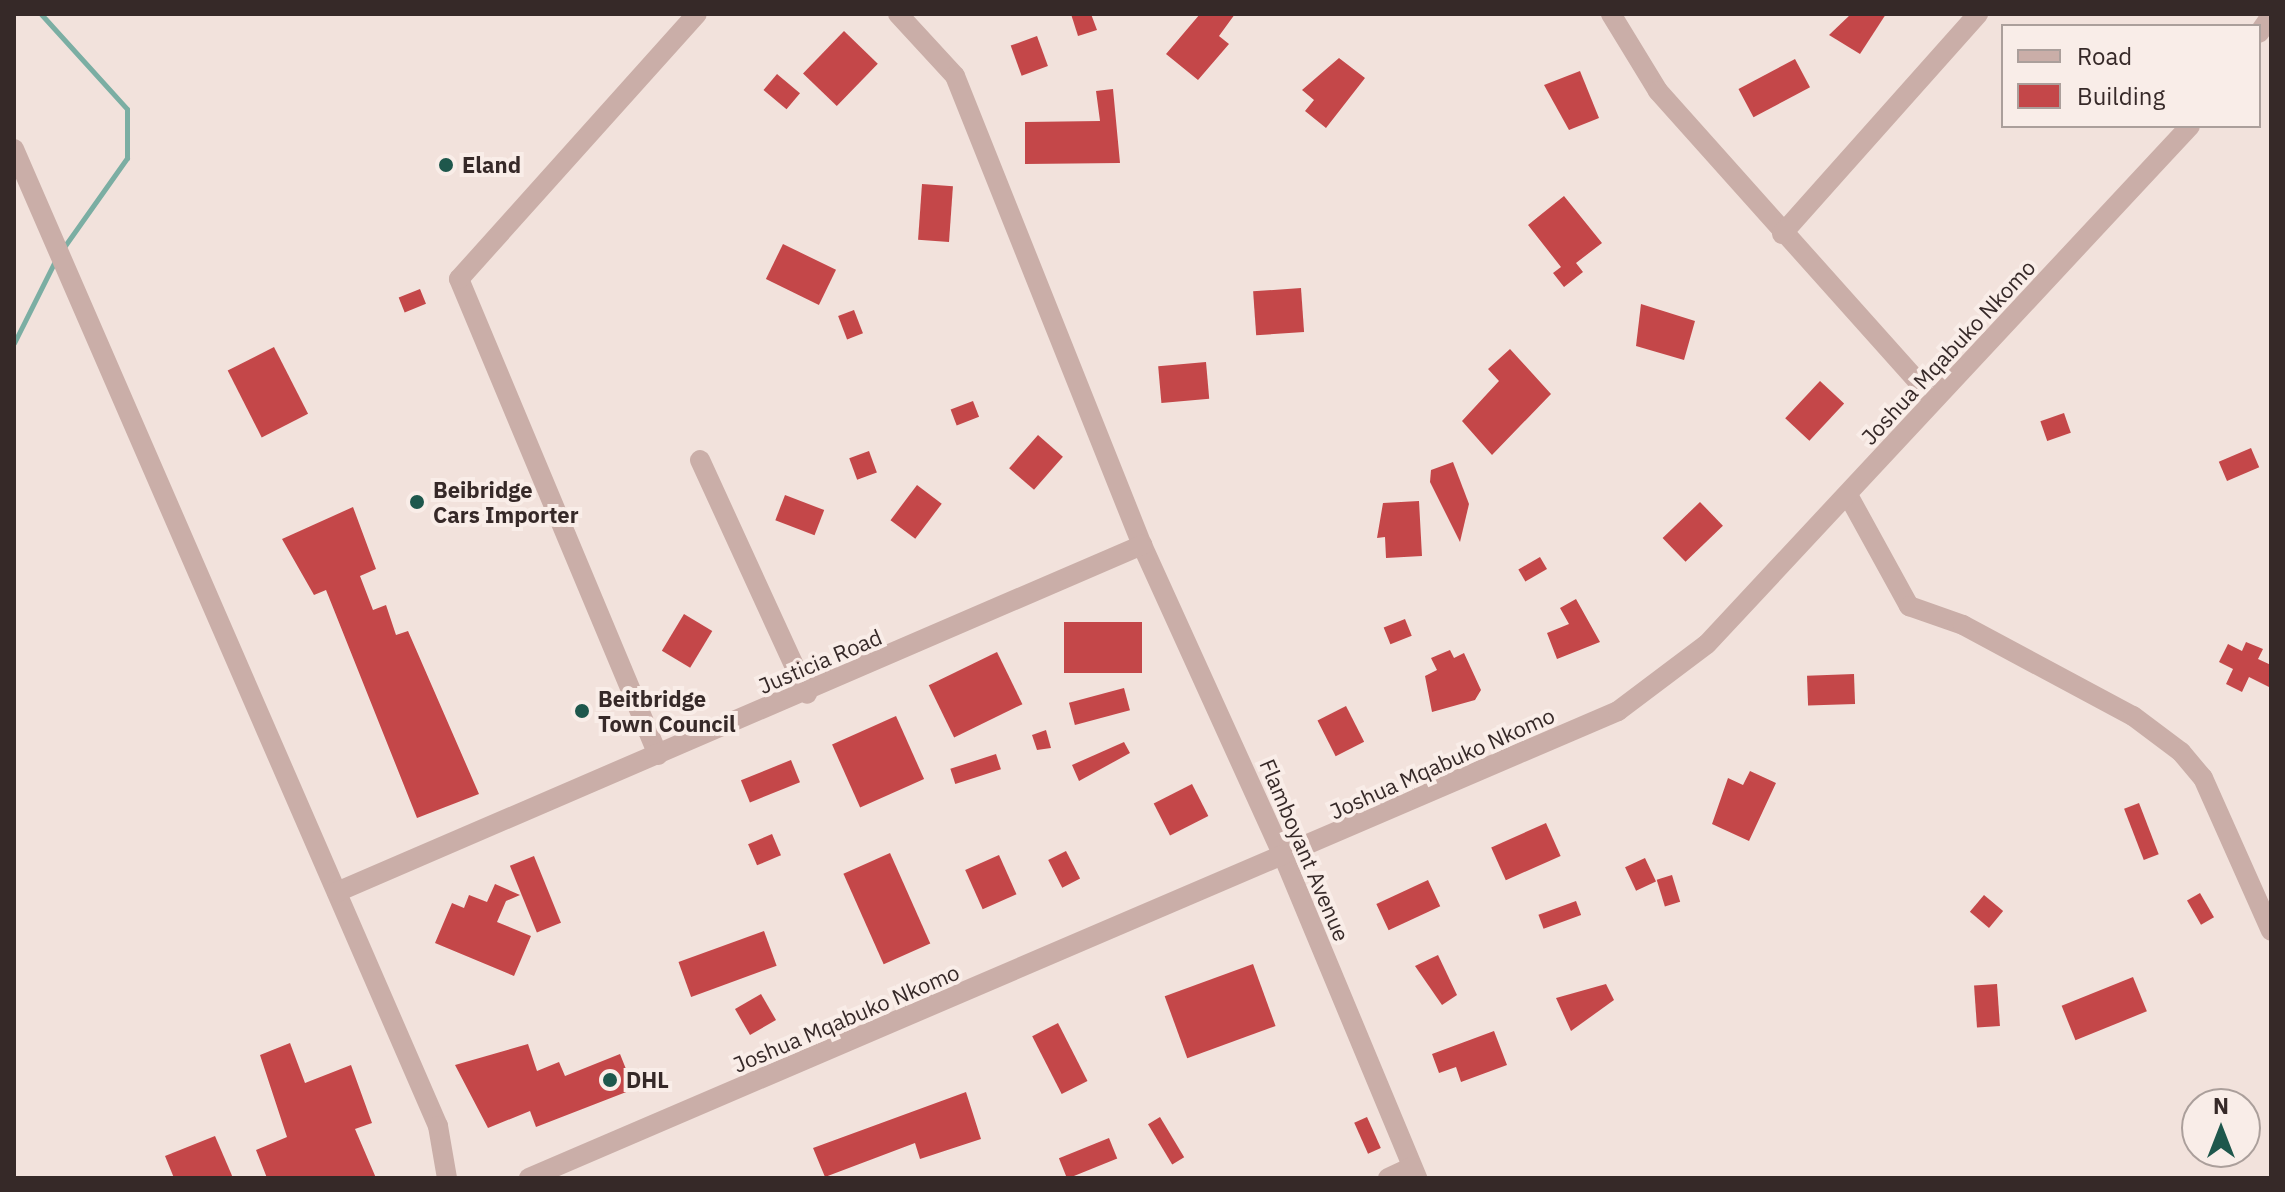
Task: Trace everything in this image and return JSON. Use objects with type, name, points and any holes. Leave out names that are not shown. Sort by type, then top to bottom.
[{"type":"street","points":[[658,755],[459,279],[697,14]]},
{"type":"street","name":"Flamboyant Avenue","points":[[898,14],[955,76],[1142,545],[1284,858],[1415,1172]]},
{"type":"street","points":[[1611,14],[1658,91],[1782,234],[1934,400]]},
{"type":"street","points":[[1782,234],[1978,14]]},
{"type":"street","name":"Joshua Mqabuko Nkomo","points":[[529,1178],[1284,858],[1618,711],[1707,644],[2188,128]]},
{"type":"street","points":[[14,149],[438,1126],[447,1178]]},
{"type":"street","points":[[700,460],[807,694]]},
{"type":"street","points":[[1848,495],[1909,606],[1989,639],[2133,716],[2181,752],[2203,778],[2271,931]]},
{"type":"street","name":"Justicia Road","points":[[337,892],[807,694],[1142,545]]},
{"type":"street","points":[[1388,1178],[1415,1172]]},
{"type":"building","points":[[1071,14],[1091,14],[1097,30],[1078,36]]},
{"type":"building","points":[[1200,14],[1235,14],[1219,36],[1229,44],[1198,80],[1166,54]]},
{"type":"building","points":[[1851,14],[1886,14],[1860,54],[1829,35]]},
{"type":"building","points":[[844,31],[878,64],[837,106],[803,73]]},
{"type":"building","points":[[1037,36],[1048,66],[1022,76],[1011,46]]},
{"type":"building","points":[[1339,58],[1365,78],[1326,128],[1305,111],[1314,100],[1302,90]]},
{"type":"building","points":[[1795,59],[1810,87],[1754,117],[1738,89]]},
{"type":"building","points":[[1580,71],[1599,118],[1569,130],[1544,85]]},
{"type":"building","points":[[777,74],[800,93],[786,109],[764,90]]},
{"type":"building","points":[[1113,89],[1120,163],[1025,164],[1025,122],[1100,121],[1096,91]]},
{"type":"building","points":[[922,184],[953,186],[949,242],[918,240]]},
{"type":"building","points":[[1564,196],[1602,243],[1576,263],[1583,272],[1564,287],[1553,273],[1561,267],[1528,225]]},
{"type":"building","points":[[783,244],[836,270],[819,305],[766,279]]},
{"type":"building","points":[[1301,288],[1304,332],[1256,335],[1253,291]]},
{"type":"building","points":[[420,289],[426,304],[405,312],[399,298]]},
{"type":"building","points":[[1641,304],[1695,321],[1684,360],[1636,346]]},
{"type":"building","points":[[854,310],[863,333],[847,339],[838,316]]},
{"type":"building","points":[[274,347],[308,414],[262,437],[228,371]]},
{"type":"building","points":[[1510,349],[1551,394],[1492,455],[1462,421],[1499,381],[1488,369]]},
{"type":"building","points":[[1206,362],[1209,399],[1161,403],[1158,366]]},
{"type":"building","points":[[1820,381],[1844,404],[1809,441],[1785,418]]},
{"type":"building","points":[[973,401],[979,417],[957,425],[951,410]]},
{"type":"building","points":[[2064,413],[2071,433],[2047,441],[2040,421]]},
{"type":"building","points":[[1038,435],[1063,457],[1034,490],[1009,468]]},
{"type":"building","points":[[2251,448],[2259,467],[2227,481],[2219,462]]},
{"type":"building","points":[[869,451],[877,473],[857,480],[849,458]]},
{"type":"building","points":[[1453,462],[1469,504],[1460,542],[1430,482],[1431,470]]},
{"type":"building","points":[[917,485],[942,504],[915,539],[891,520]]},
{"type":"building","points":[[785,495],[824,510],[815,535],[775,520]]},
{"type":"building","points":[[1419,501],[1422,556],[1386,558],[1385,537],[1377,538],[1383,503]]},
{"type":"building","points":[[1700,502],[1723,526],[1686,562],[1663,538]]},
{"type":"building","points":[[353,507],[376,569],[360,576],[373,610],[386,605],[396,635],[408,631],[479,794],[417,818],[326,590],[314,595],[282,539]]},
{"type":"building","points":[[1540,557],[1547,569],[1525,582],[1518,570]]},
{"type":"building","points":[[1576,599],[1600,642],[1557,659],[1547,633],[1569,624],[1560,608]]},
{"type":"building","points":[[684,614],[712,631],[690,668],[662,651]]},
{"type":"building","points":[[1405,619],[1412,636],[1390,644],[1384,628]]},
{"type":"building","points":[[1064,622],[1142,622],[1142,673],[1064,673]]},
{"type":"building","points":[[2246,642],[2263,649],[2258,659],[2271,665],[2271,688],[2249,677],[2242,692],[2226,684],[2233,669],[2219,662],[2228,644],[2242,651]]},
{"type":"building","points":[[1450,650],[1454,658],[1464,653],[1481,690],[1475,700],[1432,712],[1425,676],[1437,670],[1431,658]]},
{"type":"building","points":[[997,652],[1022,704],[954,737],[929,685]]},
{"type":"building","points":[[1854,674],[1855,704],[1808,706],[1807,676]]},
{"type":"building","points":[[1124,688],[1130,710],[1075,725],[1069,703]]},
{"type":"building","points":[[1346,706],[1364,742],[1336,756],[1317,721]]},
{"type":"building","points":[[896,716],[924,779],[860,808],[832,744]]},
{"type":"building","points":[[1046,730],[1051,748],[1037,750],[1032,735]]},
{"type":"building","points":[[1124,742],[1130,753],[1079,781],[1072,765]]},
{"type":"building","points":[[996,754],[1001,769],[955,784],[950,769]]},
{"type":"building","points":[[791,760],[800,782],[750,802],[741,780]]},
{"type":"building","points":[[1750,771],[1776,783],[1749,841],[1712,824],[1728,778],[1743,785]]},
{"type":"building","points":[[1192,784],[1208,816],[1170,836],[1154,804]]},
{"type":"building","points":[[2139,803],[2159,854],[2144,860],[2124,809]]},
{"type":"building","points":[[1546,823],[1561,856],[1506,880],[1491,847]]},
{"type":"building","points":[[772,834],[781,855],[757,865],[748,844]]},
{"type":"building","points":[[1066,851],[1080,879],[1062,888],[1048,860]]},
{"type":"building","points":[[890,853],[930,943],[884,964],[843,874]]},
{"type":"building","points":[[999,855],[1016,894],[983,909],[965,870]]},
{"type":"building","points":[[534,856],[561,923],[537,932],[510,866]]},
{"type":"building","points":[[1645,858],[1656,882],[1636,891],[1625,867]]},
{"type":"building","points":[[1672,875],[1680,902],[1665,906],[1657,880]]},
{"type":"building","points":[[1428,880],[1440,906],[1389,930],[1376,904]]},
{"type":"building","points":[[495,884],[520,895],[506,901],[497,922],[531,936],[514,976],[435,943],[452,903],[464,908],[469,895],[487,902]]},
{"type":"building","points":[[2200,893],[2214,917],[2201,925],[2187,900]]},
{"type":"building","points":[[1984,895],[2003,911],[1989,928],[1970,912]]},
{"type":"building","points":[[1576,901],[1581,915],[1544,929],[1538,915]]},
{"type":"building","points":[[764,931],[777,966],[691,997],[678,962]]},
{"type":"building","points":[[1438,955],[1457,995],[1442,1005],[1415,966]]},
{"type":"building","points":[[1253,964],[1276,1026],[1187,1058],[1165,996]]},
{"type":"building","points":[[2133,977],[2147,1011],[2075,1040],[2062,1006]]},
{"type":"building","points":[[1606,984],[1614,1000],[1571,1031],[1556,998]]},
{"type":"building","points":[[1997,984],[2000,1026],[1977,1028],[1974,986]]},
{"type":"building","points":[[761,994],[776,1020],[750,1035],[735,1009]]},
{"type":"building","points":[[1058,1023],[1088,1081],[1062,1094],[1032,1036]]},
{"type":"building","points":[[1494,1031],[1507,1065],[1461,1082],[1456,1067],[1439,1073],[1432,1054]]},
{"type":"building","points":[[290,1043],[305,1083],[351,1065],[372,1123],[355,1129],[376,1178],[267,1178],[256,1150],[287,1137],[260,1055]]},
{"type":"building","points":[[528,1044],[537,1071],[559,1062],[565,1076],[620,1054],[634,1089],[536,1127],[530,1111],[488,1128],[455,1065]]},
{"type":"building","points":[[966,1092],[981,1139],[920,1159],[915,1143],[825,1177],[813,1148]]},
{"type":"building","points":[[1160,1117],[1184,1157],[1172,1164],[1148,1124]]},
{"type":"building","points":[[1367,1117],[1381,1148],[1368,1154],[1354,1123]]},
{"type":"building","points":[[215,1136],[233,1178],[174,1178],[165,1156]]},
{"type":"building","points":[[1109,1138],[1117,1158],[1067,1178],[1059,1158]]},
{"type":"waterway","points":[[41,14],[127,109],[127,158],[64,247]]},
{"type":"waterway","points":[[14,343],[56,259]]},
{"type":"place","name":"Eland","points":[[446,165]]},
{"type":"place","name":"Beibridge Cars Importer","points":[[417,502]]},
{"type":"place","name":"Beitbridge Town Council","points":[[582,711]]},
{"type":"place","name":"DHL","points":[[610,1080]]}]
